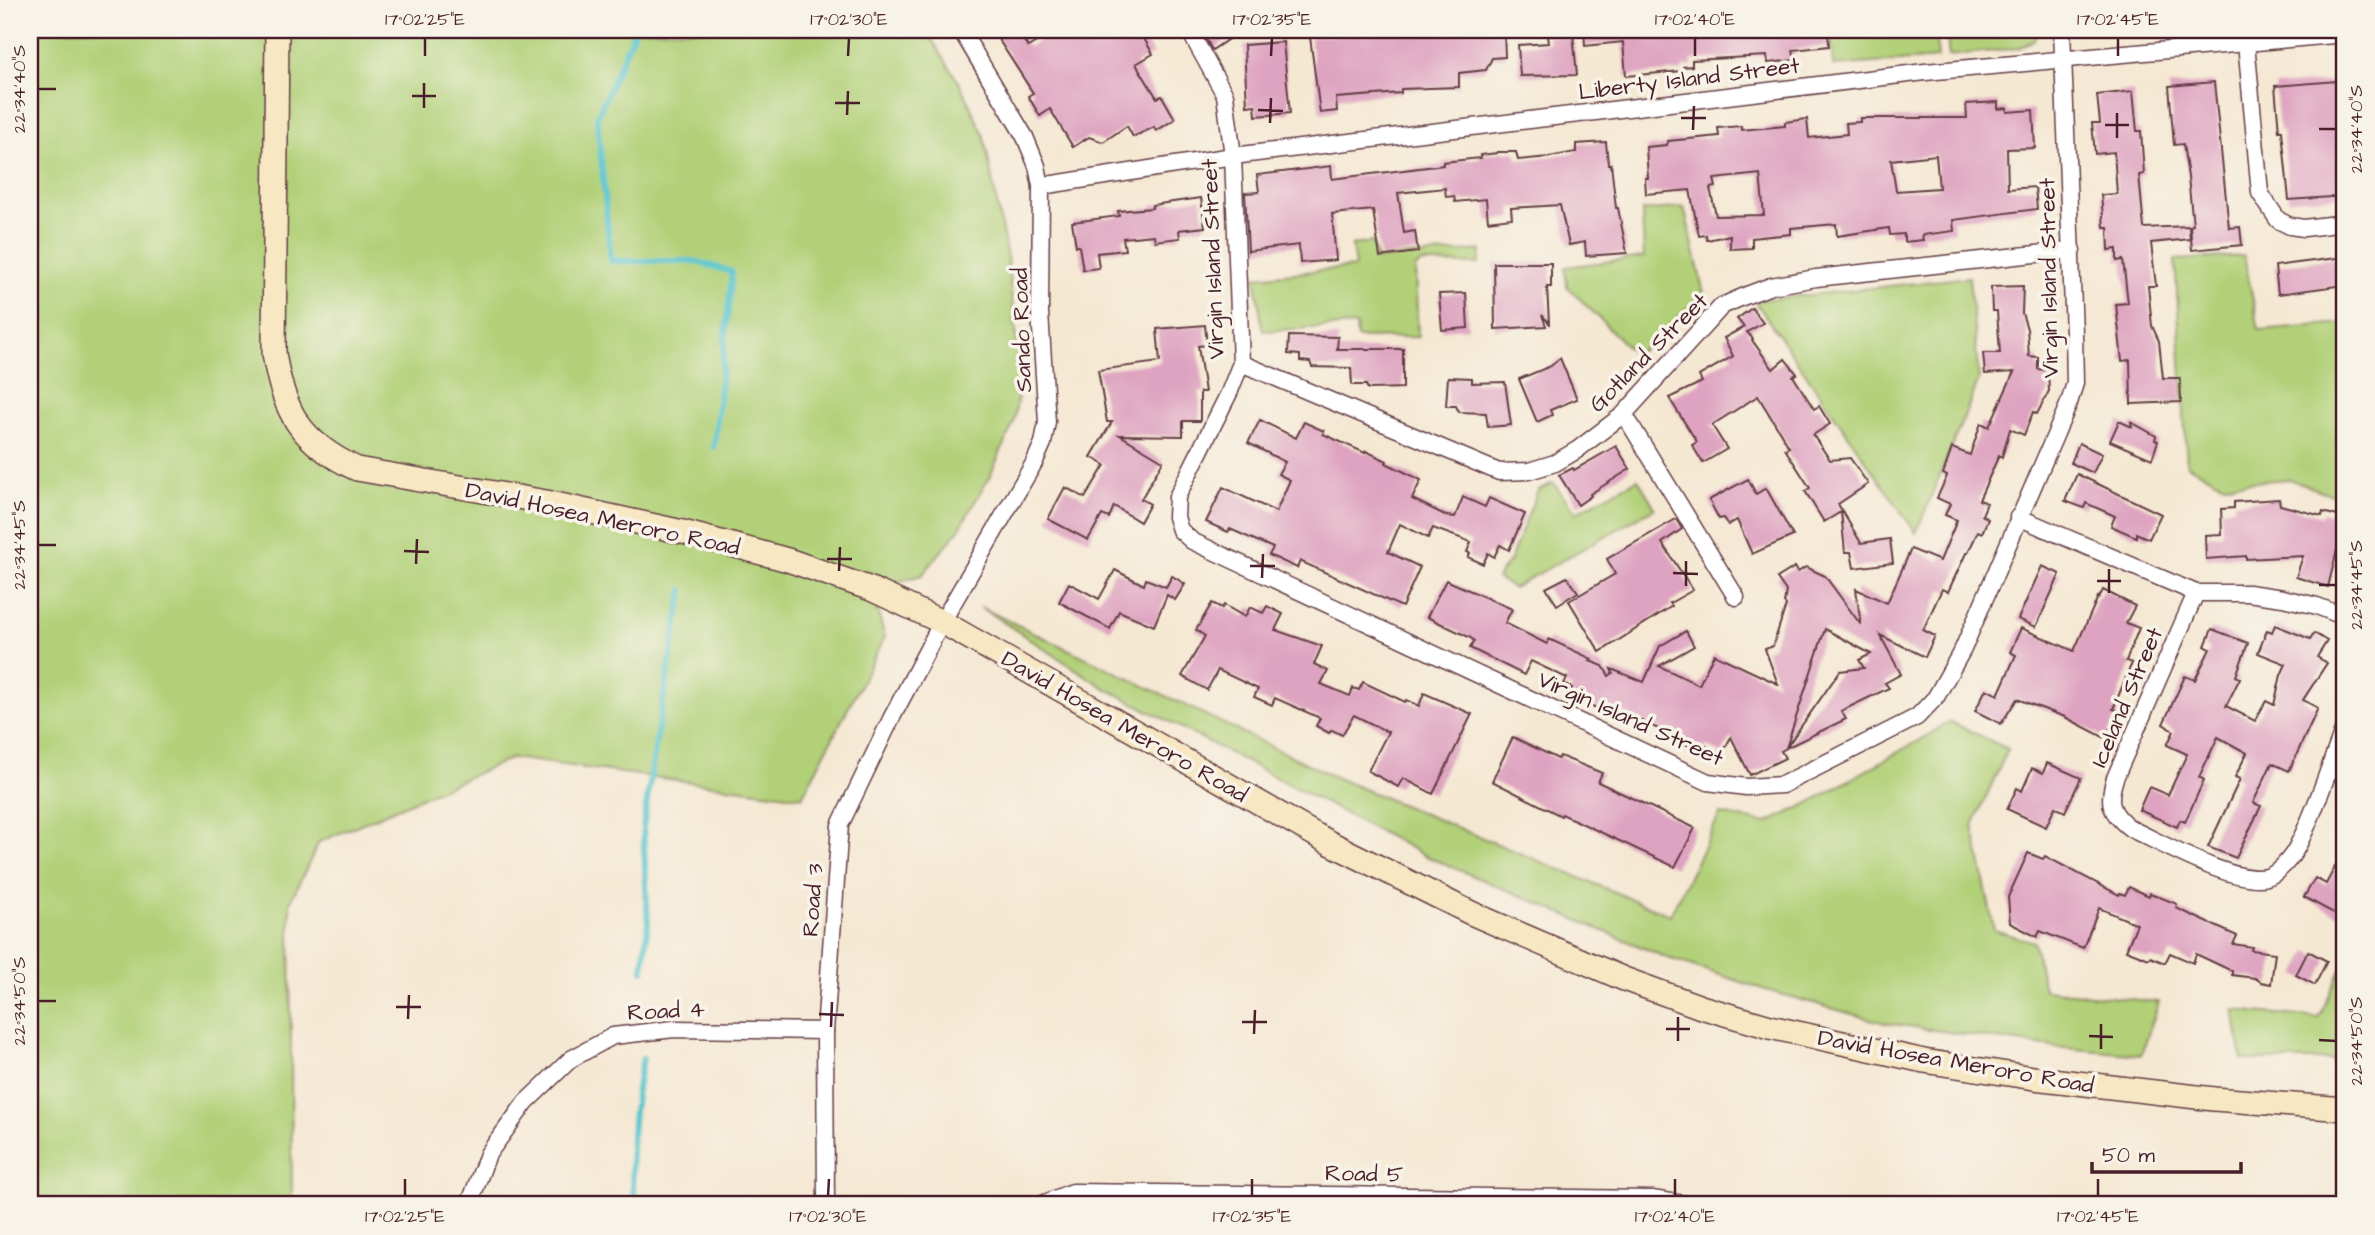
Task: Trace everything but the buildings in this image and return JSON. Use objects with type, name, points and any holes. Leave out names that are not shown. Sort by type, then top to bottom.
[{"type":"main road","name":"David Hosea Meroro Road","points":[[277,30],[274,353],[280,387],[290,413],[300,429],[336,459],[357,469],[546,502],[687,533],[788,560],[871,589],[942,622],[1329,843],[1471,914],[1612,974],[1701,1007],[1848,1046],[1924,1061],[2201,1098],[2344,1108]]},
{"type":"street","name":"Sando Road","points":[[942,622],[1034,463],[1043,443],[1047,422],[1040,313],[1041,186],[1037,166],[1025,137],[961,30]]},
{"type":"street","name":"Virgin Island Street","points":[[1189,30],[1225,95],[1233,156],[1241,363],[1229,393],[1177,497],[1176,517],[1181,530],[1192,541],[1709,782],[1746,787],[1782,785],[1917,717],[1936,697],[1948,678],[2069,403],[2075,383],[2062,30]]},
{"type":"street","name":"Liberty Island Street","points":[[1041,186],[1233,156],[1911,74],[2345,34]]},
{"type":"street","points":[[2246,43],[2260,193],[2278,220],[2290,226],[2304,228],[2345,223]]},
{"type":"street","name":"Gotland Street","points":[[1241,363],[1499,472],[1529,471],[1555,463],[1577,450],[1624,414],[1722,306],[1771,286],[1816,278],[2072,250]]},
{"type":"street","points":[[1624,414],[1736,597]]},
{"type":"street","points":[[2018,517],[2196,593],[2248,593],[2283,597],[2328,610],[2345,620]]},
{"type":"street","name":"Iceland Street","points":[[2196,593],[2115,778],[2111,797],[2112,811],[2119,820],[2131,829],[2229,874],[2249,878],[2269,877],[2282,867],[2297,849],[2345,726]]},
{"type":"street","name":"Road 3","points":[[826,1205],[825,1031],[840,825],[942,622]]},
{"type":"street","name":"Road 4","points":[[469,1205],[488,1154],[526,1102],[571,1059],[613,1036],[674,1029],[825,1031]]},
{"type":"street","name":"Road 5","points":[[1040,1205],[1072,1192],[1652,1199],[1689,1205]]},
{"type":"green space","points":[[30,30],[926,30],[961,86],[984,136],[1007,257],[1021,373],[1014,422],[989,478],[958,531],[922,575],[871,589],[885,637],[802,797],[512,758],[319,842],[290,902],[292,1205],[30,1205]]},
{"type":"green space","points":[[1831,30],[1935,30],[1938,58],[1833,66]]},
{"type":"green space","points":[[1946,30],[2039,31],[2033,41],[2018,48],[1949,56]]},
{"type":"green space","points":[[1684,207],[1704,294],[1636,355],[1567,286],[1565,267],[1644,257],[1642,211]]},
{"type":"green space","points":[[1372,242],[1377,259],[1481,250],[1479,264],[1421,263],[1415,268],[1418,337],[1357,338],[1356,325],[1263,331],[1255,277],[1355,267],[1352,245]]},
{"type":"green space","points":[[2244,256],[2259,330],[2345,323],[2345,500],[2289,479],[2224,484],[2187,465],[2175,260]]},
{"type":"green space","points":[[1969,277],[1979,380],[1916,533],[1755,301]]},
{"type":"green space","points":[[1638,479],[1655,508],[1513,588],[1497,578],[1510,560],[1538,490],[1553,483],[1576,512]]},
{"type":"green space","points":[[980,607],[1339,779],[1670,915],[1720,814],[1767,823],[1809,803],[1951,722],[2008,749],[1973,825],[1994,930],[2034,942],[2044,990],[2159,1002],[2141,1055],[2053,1047],[1885,1023],[1769,991],[1665,957],[1426,856],[1105,688]]},
{"type":"green space","points":[[2345,961],[2345,1060],[2242,1060],[2234,1010],[2319,1018]]},
{"type":"waterway","points":[[635,30],[597,117],[611,261],[694,261],[732,272],[714,447]]},
{"type":"waterway","points":[[643,971],[648,923],[643,828],[683,590]]},
{"type":"waterway","points":[[636,1205],[632,1132],[643,1058]]}]
